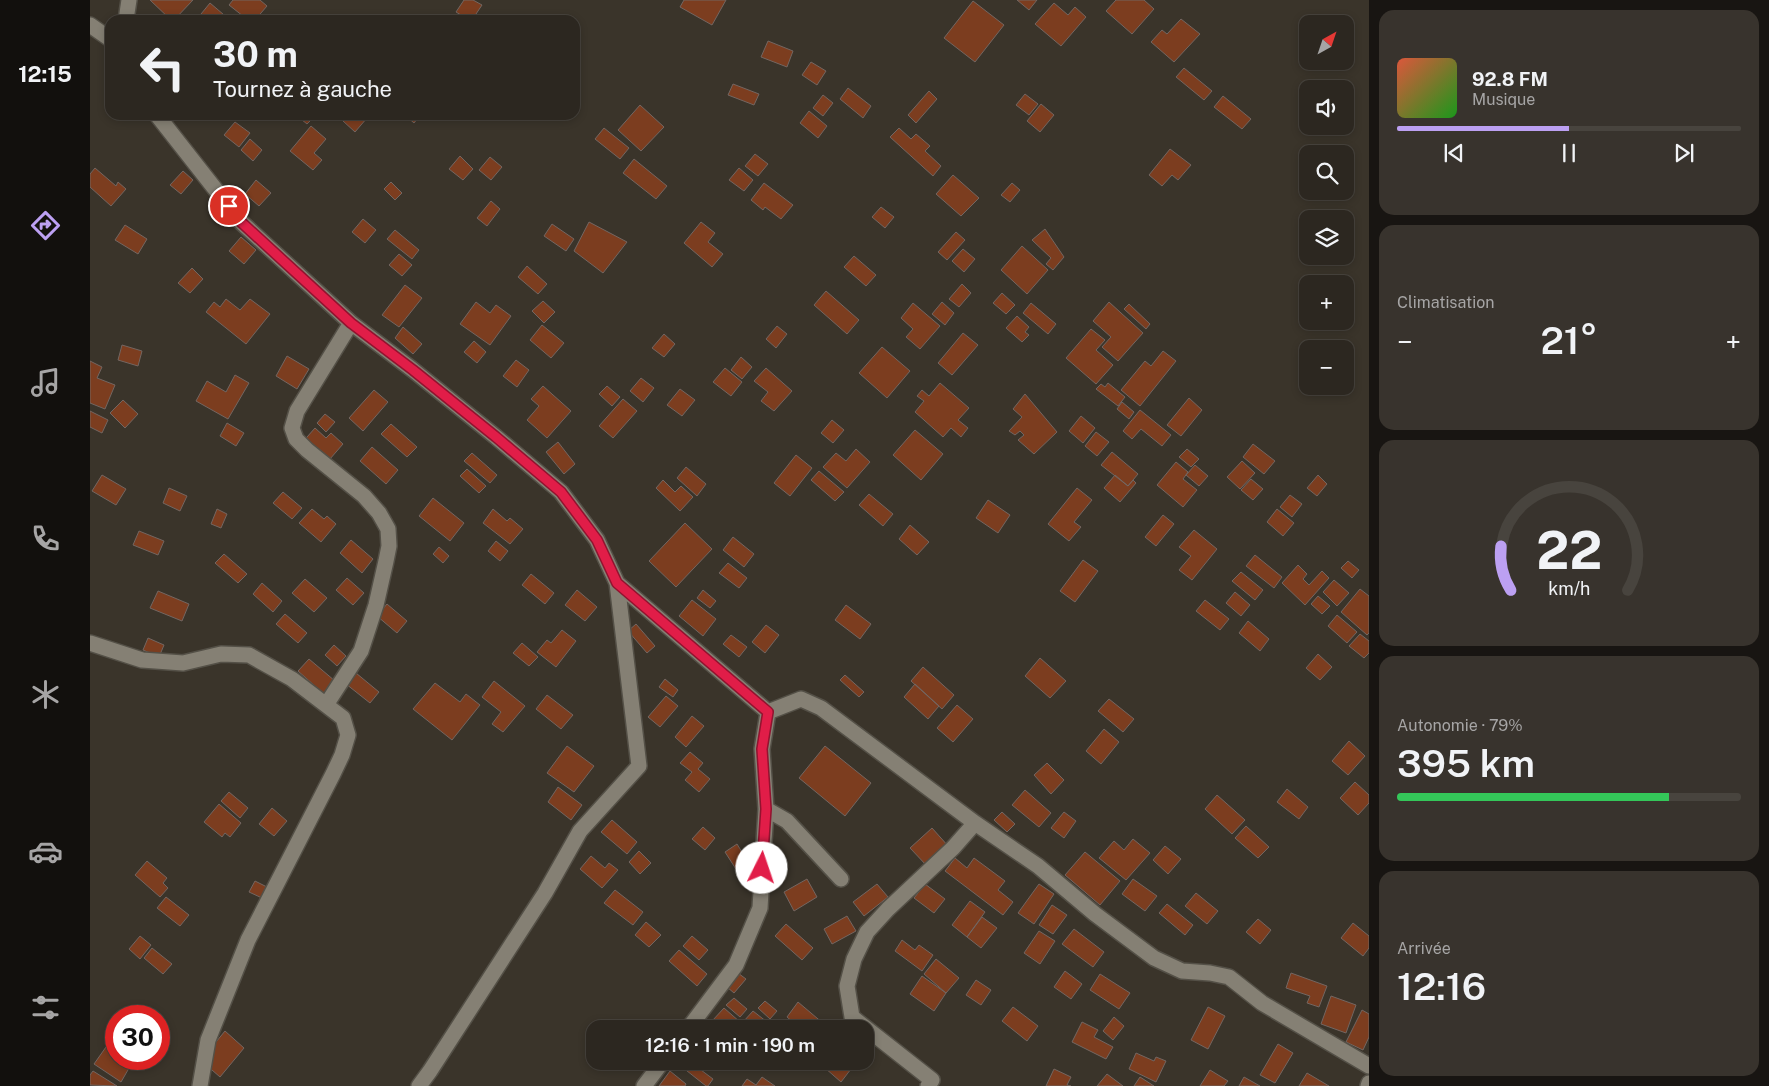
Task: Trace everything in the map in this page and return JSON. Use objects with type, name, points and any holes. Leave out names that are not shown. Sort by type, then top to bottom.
[{"type":"street","points":[[127,15],[129,0]]},
{"type":"street","points":[[90,25],[105,36]]},
{"type":"street","points":[[161,120],[241,222],[351,323],[474,418],[561,492],[597,540],[617,583],[639,766],[580,831],[545,893],[419,1086]]},
{"type":"street","points":[[326,705],[361,651],[376,605],[389,546],[388,528],[380,513],[364,496],[307,450],[296,438],[292,428],[297,411],[351,323]]},
{"type":"street","points":[[617,583],[768,712]]},
{"type":"street","points":[[90,643],[150,661],[183,663],[221,654],[249,655],[292,680],[343,718],[348,735],[342,754],[248,940],[208,1040],[200,1086]]},
{"type":"street","points":[[768,712],[801,699],[821,708],[975,823],[1038,866],[1096,914],[1154,958],[1182,971],[1210,973],[1229,977],[1262,1004],[1369,1066]]},
{"type":"street","points":[[695,1020],[736,965],[760,908],[766,809],[762,749],[768,712]]},
{"type":"street","points":[[766,809],[787,821],[841,879]]},
{"type":"street","points":[[928,1086],[932,1080],[852,1017],[848,986],[854,960],[867,932],[953,848],[975,823]]},
{"type":"street","points":[[644,1086],[656,1070]]},
{"type":"building","points":[[150,0],[193,0],[179,15],[166,15]]},
{"type":"building","points":[[233,0],[260,0],[267,6],[259,15],[242,15],[229,5]]},
{"type":"building","points":[[464,0],[473,0],[482,5],[475,15],[461,15],[456,12]]},
{"type":"building","points":[[684,0],[726,0],[712,25],[680,7]]},
{"type":"building","points":[[1017,0],[1037,0],[1029,10]]},
{"type":"building","points":[[1116,0],[1144,0],[1154,9],[1132,34],[1106,11]]},
{"type":"building","points":[[973,1],[1004,25],[975,62],[944,38]]},
{"type":"building","points":[[210,3],[224,15],[202,15]]},
{"type":"building","points":[[1054,3],[1068,15],[1075,7],[1086,17],[1061,46],[1035,24]]},
{"type":"building","points":[[1181,19],[1200,34],[1174,62],[1151,42],[1162,30],[1167,34]]},
{"type":"building","points":[[768,41],[793,51],[787,67],[761,57]]},
{"type":"building","points":[[811,62],[826,71],[817,85],[802,75]]},
{"type":"building","points":[[1184,68],[1212,91],[1204,100],[1176,77]]},
{"type":"building","points":[[733,84],[759,94],[754,105],[728,95]]},
{"type":"building","points":[[848,88],[871,106],[863,118],[840,99]]},
{"type":"building","points":[[929,91],[937,99],[916,123],[908,115]]},
{"type":"building","points":[[1025,94],[1038,104],[1029,115],[1016,105]]},
{"type":"building","points":[[823,95],[833,103],[823,116],[813,108]]},
{"type":"building","points":[[1223,96],[1251,119],[1242,129],[1214,107]]},
{"type":"building","points":[[1041,104],[1054,115],[1040,132],[1027,121]]},
{"type":"building","points":[[640,105],[664,127],[641,151],[618,130]]},
{"type":"building","points":[[809,111],[827,126],[818,138],[800,123]]},
{"type":"building","points":[[302,120],[311,120],[307,124]]},
{"type":"building","points":[[344,120],[365,120],[355,132]]},
{"type":"building","points":[[235,122],[250,133],[239,147],[224,135]]},
{"type":"building","points":[[311,126],[326,139],[314,153],[322,160],[313,170],[290,151]]},
{"type":"building","points":[[604,128],[629,148],[620,159],[595,139]]},
{"type":"building","points":[[899,128],[911,139],[916,134],[930,146],[925,151],[941,166],[933,176],[890,137]]},
{"type":"building","points":[[250,139],[262,150],[253,161],[241,150]]},
{"type":"building","points":[[1170,149],[1191,165],[1178,180],[1172,175],[1162,186],[1149,175]]},
{"type":"building","points":[[755,154],[768,164],[758,176],[745,166]]},
{"type":"building","points":[[460,156],[473,169],[463,180],[449,169]]},
{"type":"building","points":[[490,157],[502,167],[491,180],[479,170]]},
{"type":"building","points":[[634,159],[667,186],[656,199],[623,173]]},
{"type":"building","points":[[95,168],[116,186],[118,182],[126,189],[111,206],[90,187],[90,174]]},
{"type":"building","points":[[739,168],[753,180],[744,191],[729,180]]},
{"type":"building","points":[[183,171],[193,180],[181,194],[170,185]]},
{"type":"building","points":[[953,175],[979,198],[961,216],[936,194]]},
{"type":"building","points":[[256,180],[271,193],[259,206],[245,194]]},
{"type":"building","points":[[391,182],[402,193],[395,200],[384,189]]},
{"type":"building","points":[[764,183],[793,205],[781,219],[765,207],[763,210],[751,200]]},
{"type":"building","points":[[1012,183],[1020,190],[1010,202],[1001,195]]},
{"type":"building","points":[[491,201],[500,209],[487,226],[477,218]]},
{"type":"building","points":[[881,207],[894,217],[885,228],[872,217]]},
{"type":"building","points":[[363,219],[376,230],[365,243],[352,232]]},
{"type":"building","points":[[589,222],[627,242],[603,273],[574,251]]},
{"type":"building","points":[[701,222],[715,233],[708,242],[723,254],[712,267],[684,243]]},
{"type":"building","points":[[552,224],[574,239],[566,251],[544,236]]},
{"type":"building","points":[[125,225],[147,239],[138,254],[115,240]]},
{"type":"building","points":[[1045,229],[1064,257],[1053,270],[1046,264],[1051,258],[1032,240]]},
{"type":"building","points":[[395,230],[419,250],[412,259],[387,239]]},
{"type":"building","points":[[956,232],[965,240],[947,260],[938,252]]},
{"type":"building","points":[[241,237],[256,250],[244,264],[229,251]]},
{"type":"building","points":[[1022,246],[1048,270],[1027,294],[1001,270]]},
{"type":"building","points":[[963,249],[975,259],[964,272],[952,261]]},
{"type":"building","points":[[399,254],[412,265],[402,276],[389,265]]},
{"type":"building","points":[[854,256],[876,275],[866,286],[844,267]]},
{"type":"building","points":[[527,266],[547,284],[538,294],[518,277]]},
{"type":"building","points":[[192,268],[203,279],[190,293],[178,283]]},
{"type":"building","points":[[962,284],[971,293],[959,307],[949,299]]},
{"type":"building","points":[[405,285],[422,298],[399,327],[382,315]]},
{"type":"building","points":[[826,291],[859,320],[847,334],[814,305]]},
{"type":"building","points":[[1002,293],[1015,305],[1006,314],[993,303]]},
{"type":"building","points":[[226,299],[240,310],[250,299],[270,314],[246,344],[206,312],[214,302],[220,307]]},
{"type":"building","points":[[543,301],[555,312],[544,323],[532,311]]},
{"type":"building","points":[[476,302],[490,313],[496,305],[511,316],[490,345],[460,324]]},
{"type":"building","points":[[942,302],[954,313],[945,325],[932,314]]},
{"type":"building","points":[[1109,302],[1143,333],[1118,361],[1102,347],[1111,337],[1093,321]]},
{"type":"building","points":[[913,303],[940,326],[920,349],[906,337],[913,329],[901,318]]},
{"type":"building","points":[[1031,303],[1056,324],[1048,334],[1023,313]]},
{"type":"building","points":[[1129,304],[1150,324],[1146,329],[1124,309]]},
{"type":"building","points":[[1017,316],[1029,327],[1025,332],[1029,335],[1022,342],[1006,328]]},
{"type":"building","points":[[542,325],[564,343],[551,358],[530,340]]},
{"type":"building","points":[[777,326],[787,334],[776,348],[766,339]]},
{"type":"building","points":[[403,327],[422,344],[413,354],[395,338]]},
{"type":"building","points":[[1091,329],[1105,340],[1096,350],[1113,365],[1096,384],[1066,358]]},
{"type":"building","points":[[963,333],[978,345],[952,375],[938,363]]},
{"type":"building","points":[[664,334],[675,344],[664,357],[652,348]]},
{"type":"building","points":[[474,341],[486,352],[477,363],[464,352]]},
{"type":"building","points":[[122,345],[142,351],[138,366],[118,360]]},
{"type":"building","points":[[882,347],[910,371],[887,398],[859,373]]},
{"type":"building","points":[[1163,351],[1176,361],[1140,406],[1121,390],[1145,361],[1151,366]]},
{"type":"building","points":[[287,356],[309,369],[297,389],[276,376]]},
{"type":"building","points":[[741,357],[752,367],[742,379],[731,370]]},
{"type":"building","points":[[516,360],[529,370],[517,387],[503,376]]},
{"type":"building","points":[[90,361],[102,367],[97,378],[115,385],[105,409],[90,403]]},
{"type":"building","points":[[725,368],[742,382],[731,396],[713,382]]},
{"type":"building","points":[[766,368],[792,391],[774,411],[761,401],[768,392],[754,381]]},
{"type":"building","points":[[235,375],[249,383],[228,419],[196,401],[207,381],[226,392]]},
{"type":"building","points":[[641,378],[654,388],[643,402],[630,391]]},
{"type":"building","points":[[940,383],[969,408],[958,420],[968,428],[961,437],[951,428],[943,437],[915,412],[924,401],[917,396],[922,390],[929,396]]},
{"type":"building","points":[[1108,383],[1125,397],[1118,406],[1096,389],[1101,384],[1105,387]]},
{"type":"building","points":[[543,386],[571,411],[547,438],[527,420],[539,406],[531,399]]},
{"type":"building","points":[[607,386],[620,397],[612,406],[599,394]]},
{"type":"building","points":[[680,389],[695,400],[682,416],[667,405]]},
{"type":"building","points":[[374,390],[388,402],[363,431],[349,418]]},
{"type":"building","points":[[1025,394],[1057,432],[1034,454],[1018,440],[1024,435],[1020,431],[1015,435],[1009,431],[1022,417],[1013,409]]},
{"type":"building","points":[[1189,398],[1202,410],[1181,436],[1167,425]]},
{"type":"building","points":[[623,399],[637,411],[613,438],[599,426]]},
{"type":"building","points":[[123,400],[138,414],[125,428],[110,413]]},
{"type":"building","points":[[1122,402],[1134,412],[1129,419],[1117,409]]},
{"type":"building","points":[[1140,410],[1171,435],[1162,446],[1141,429],[1132,439],[1123,431]]},
{"type":"building","points":[[90,411],[108,420],[102,433],[90,427]]},
{"type":"building","points":[[325,414],[335,422],[326,432],[317,423]]},
{"type":"building","points":[[1081,416],[1095,428],[1083,443],[1069,431]]},
{"type":"building","points":[[832,420],[844,430],[833,443],[821,433]]},
{"type":"building","points":[[227,423],[244,433],[236,446],[220,436]]},
{"type":"building","points":[[391,424],[417,447],[407,457],[381,434]]},
{"type":"building","points":[[315,428],[326,438],[331,433],[343,444],[323,467],[299,446]]},
{"type":"building","points":[[915,430],[943,454],[921,480],[893,455]]},
{"type":"building","points":[[1096,432],[1109,442],[1097,456],[1085,446]]},
{"type":"building","points":[[558,442],[575,464],[564,474],[546,452]]},
{"type":"building","points":[[1253,444],[1275,461],[1264,474],[1243,457]]},
{"type":"building","points":[[372,447],[398,470],[386,484],[360,461]]},
{"type":"building","points":[[856,449],[870,462],[847,488],[823,467],[836,453],[846,461]]},
{"type":"building","points":[[1187,449],[1199,459],[1191,467],[1179,457]]},
{"type":"building","points":[[1112,452],[1138,474],[1128,486],[1101,465]]},
{"type":"building","points":[[472,453],[497,475],[490,483],[464,461]]},
{"type":"building","points":[[796,455],[812,468],[790,496],[774,483]]},
{"type":"building","points":[[1242,461],[1255,473],[1240,489],[1227,477]]},
{"type":"building","points":[[1176,462],[1188,472],[1183,479],[1197,490],[1183,507],[1157,485]]},
{"type":"building","points":[[1195,465],[1208,476],[1199,486],[1186,475]]},
{"type":"building","points":[[686,467],[706,484],[697,496],[677,478]]},
{"type":"building","points":[[467,469],[486,486],[479,493],[460,476]]},
{"type":"building","points":[[819,471],[844,492],[835,501],[811,480]]},
{"type":"building","points":[[102,475],[126,489],[116,505],[92,491]]},
{"type":"building","points":[[1115,475],[1128,486],[1133,480],[1136,483],[1120,502],[1104,488]]},
{"type":"building","points":[[1318,475],[1327,484],[1317,496],[1307,488]]},
{"type":"building","points":[[1251,479],[1263,489],[1253,500],[1241,490]]},
{"type":"building","points":[[663,480],[675,492],[681,486],[693,497],[680,511],[656,488]]},
{"type":"building","points":[[169,488],[187,496],[180,511],[163,503]]},
{"type":"building","points":[[1077,488],[1092,500],[1074,522],[1081,527],[1069,541],[1048,524]]},
{"type":"building","points":[[283,492],[302,508],[292,519],[273,503]]},
{"type":"building","points":[[869,494],[893,514],[883,526],[859,505]]},
{"type":"building","points":[[1290,495],[1302,504],[1292,517],[1280,507]]},
{"type":"building","points":[[433,498],[464,523],[450,541],[419,516]]},
{"type":"building","points":[[988,500],[1010,515],[998,533],[976,518]]},
{"type":"building","points":[[217,509],[227,514],[221,528],[211,524]]},
{"type":"building","points":[[312,509],[324,519],[327,516],[336,524],[321,542],[299,523]]},
{"type":"building","points":[[493,509],[507,521],[510,518],[523,529],[510,544],[483,523]]},
{"type":"building","points":[[1277,509],[1294,523],[1283,536],[1267,522]]},
{"type":"building","points":[[1163,515],[1174,524],[1156,546],[1145,537]]},
{"type":"building","points":[[685,523],[712,549],[676,587],[649,561]]},
{"type":"building","points":[[910,525],[929,542],[917,555],[899,539]]},
{"type":"building","points":[[1194,530],[1217,549],[1192,580],[1179,570],[1191,556],[1179,547]]},
{"type":"building","points":[[139,531],[164,541],[158,555],[133,545]]},
{"type":"building","points":[[733,537],[754,554],[744,567],[723,550]]},
{"type":"building","points":[[351,540],[373,559],[362,573],[340,553]]},
{"type":"building","points":[[496,541],[508,551],[500,561],[488,551]]},
{"type":"building","points":[[439,547],[449,556],[443,563],[433,554]]},
{"type":"building","points":[[224,554],[247,574],[238,583],[215,563]]},
{"type":"building","points":[[1255,555],[1282,577],[1274,588],[1246,566]]},
{"type":"building","points":[[1083,560],[1098,571],[1075,602],[1060,591]]},
{"type":"building","points":[[1348,561],[1359,570],[1352,578],[1341,568]]},
{"type":"building","points":[[728,563],[747,578],[739,588],[719,573]]},
{"type":"building","points":[[1298,565],[1307,574],[1303,579],[1309,585],[1322,571],[1329,578],[1305,605],[1282,583]]},
{"type":"building","points":[[1241,572],[1263,590],[1255,600],[1232,581]]},
{"type":"building","points":[[531,574],[554,593],[545,604],[522,585]]},
{"type":"building","points":[[347,578],[364,593],[353,605],[336,590]]},
{"type":"building","points":[[305,579],[327,598],[314,612],[292,593]]},
{"type":"building","points":[[1334,580],[1349,593],[1337,606],[1323,592]]},
{"type":"building","points":[[262,583],[282,601],[273,612],[253,594]]},
{"type":"building","points":[[1360,589],[1369,596],[1369,633],[1367,635],[1341,612]]},
{"type":"building","points":[[577,590],[597,607],[585,621],[565,605]]},
{"type":"building","points":[[703,590],[716,601],[710,608],[697,598]]},
{"type":"building","points":[[158,591],[189,604],[182,621],[150,608]]},
{"type":"building","points":[[1235,592],[1250,605],[1241,616],[1226,603]]},
{"type":"building","points":[[1318,596],[1330,606],[1322,614],[1311,604]]},
{"type":"building","points":[[692,600],[716,619],[703,636],[679,616]]},
{"type":"building","points":[[1205,600],[1229,619],[1220,630],[1196,611]]},
{"type":"building","points":[[387,604],[407,621],[397,633],[377,616]]},
{"type":"building","points":[[846,605],[871,624],[860,639],[835,620]]},
{"type":"building","points":[[285,614],[307,633],[298,643],[276,624]]},
{"type":"building","points":[[1337,615],[1357,632],[1347,643],[1328,626]]},
{"type":"building","points":[[1248,621],[1269,639],[1260,651],[1239,633]]},
{"type":"building","points":[[636,624],[655,646],[647,653],[628,631]]},
{"type":"building","points":[[766,625],[779,635],[765,653],[752,642]]},
{"type":"building","points":[[562,630],[576,641],[556,667],[537,652],[547,640],[551,643]]},
{"type":"building","points":[[1360,634],[1369,641],[1369,653],[1364,658],[1349,646]]},
{"type":"building","points":[[731,635],[747,647],[739,657],[723,644]]},
{"type":"building","points":[[148,638],[164,645],[159,657],[143,650]]},
{"type":"building","points":[[522,643],[538,657],[529,666],[513,653]]},
{"type":"building","points":[[334,645],[346,656],[337,666],[325,655]]},
{"type":"building","points":[[1318,654],[1332,667],[1320,680],[1306,668]]},
{"type":"building","points":[[1040,658],[1066,681],[1050,698],[1025,676]]},
{"type":"building","points":[[309,659],[335,681],[324,694],[298,671]]},
{"type":"building","points":[[923,667],[954,695],[942,709],[911,681]]},
{"type":"building","points":[[356,673],[379,692],[370,703],[346,684]]},
{"type":"building","points":[[845,675],[864,692],[859,697],[840,680]]},
{"type":"building","points":[[665,679],[678,690],[673,697],[659,687]]},
{"type":"building","points":[[494,681],[525,706],[503,732],[492,724],[501,712],[482,697]]},
{"type":"building","points":[[435,683],[460,702],[466,694],[480,705],[452,740],[413,709]]},
{"type":"building","points":[[915,684],[939,706],[928,719],[904,697]]},
{"type":"building","points":[[547,695],[573,715],[561,729],[536,709]]},
{"type":"building","points":[[666,696],[678,706],[660,727],[648,717]]},
{"type":"building","points":[[1109,699],[1134,719],[1123,732],[1098,711]]},
{"type":"building","points":[[957,705],[973,719],[953,742],[937,728]]},
{"type":"building","points":[[692,716],[704,726],[686,747],[675,737]]},
{"type":"building","points":[[1104,729],[1119,742],[1101,764],[1086,751]]},
{"type":"building","points":[[1349,741],[1365,756],[1348,775],[1332,761]]},
{"type":"building","points":[[567,746],[594,766],[574,792],[547,773]]},
{"type":"building","points":[[825,746],[871,783],[845,816],[799,778]]},
{"type":"building","points":[[690,752],[703,763],[698,769],[710,779],[699,792],[685,780],[692,772],[680,763]]},
{"type":"building","points":[[1047,763],[1064,780],[1051,794],[1034,775]]},
{"type":"building","points":[[1355,782],[1369,795],[1369,803],[1358,815],[1340,798]]},
{"type":"building","points":[[558,787],[582,805],[571,820],[548,802]]},
{"type":"building","points":[[1287,789],[1308,807],[1299,819],[1277,802]]},
{"type":"building","points":[[1025,790],[1051,813],[1039,827],[1012,805]]},
{"type":"building","points":[[229,792],[248,808],[240,818],[221,801]]},
{"type":"building","points":[[1217,795],[1245,820],[1232,834],[1205,809]]},
{"type":"building","points":[[219,804],[241,823],[230,837],[225,833],[222,837],[204,822]]},
{"type":"building","points":[[272,808],[287,821],[274,836],[259,824]]},
{"type":"building","points":[[1002,812],[1015,824],[1007,832],[994,820]]},
{"type":"building","points":[[1064,812],[1076,821],[1064,838],[1051,828]]},
{"type":"building","points":[[612,820],[637,842],[627,854],[601,832]]},
{"type":"building","points":[[1246,826],[1269,847],[1258,858],[1235,838]]},
{"type":"building","points":[[703,827],[715,838],[705,850],[692,839]]},
{"type":"building","points":[[932,828],[949,847],[927,866],[910,848]]},
{"type":"building","points":[[1133,839],[1150,853],[1126,880],[1099,858],[1114,841],[1124,850]]},
{"type":"building","points":[[737,844],[753,870],[741,877],[725,852]]},
{"type":"building","points":[[1165,846],[1181,859],[1168,874],[1153,860]]},
{"type":"building","points":[[639,851],[651,863],[640,874],[629,862]]},
{"type":"building","points":[[1085,852],[1120,881],[1100,905],[1065,875]]},
{"type":"building","points":[[591,856],[605,868],[609,863],[618,870],[602,888],[580,869]]},
{"type":"building","points":[[955,858],[967,868],[974,858],[1005,881],[998,890],[1013,902],[1003,915],[945,871]]},
{"type":"building","points":[[147,861],[167,878],[163,883],[168,888],[160,897],[135,875]]},
{"type":"building","points":[[807,879],[817,897],[794,911],[784,892]]},
{"type":"building","points":[[1133,879],[1157,896],[1145,911],[1122,894]]},
{"type":"building","points":[[255,881],[267,887],[262,898],[249,892]]},
{"type":"building","points":[[877,884],[888,897],[864,916],[853,902]]},
{"type":"building","points":[[925,884],[945,899],[934,913],[914,898]]},
{"type":"building","points":[[1039,884],[1054,894],[1034,924],[1018,913]]},
{"type":"building","points":[[615,890],[643,912],[633,925],[604,903]]},
{"type":"building","points":[[1196,893],[1218,911],[1207,924],[1185,906]]},
{"type":"building","points":[[166,897],[189,915],[180,926],[157,908]]},
{"type":"building","points":[[970,901],[985,912],[967,937],[952,925]]},
{"type":"building","points":[[1167,904],[1193,925],[1185,935],[1159,913]]},
{"type":"building","points":[[1052,905],[1067,915],[1053,934],[1039,925]]},
{"type":"building","points":[[847,916],[856,931],[832,944],[824,929]]},
{"type":"building","points":[[982,917],[997,928],[981,948],[967,937]]},
{"type":"building","points":[[1258,919],[1271,930],[1260,944],[1246,932]]},
{"type":"building","points":[[646,922],[661,935],[649,947],[635,935]]},
{"type":"building","points":[[1353,923],[1369,936],[1369,948],[1363,956],[1341,938]]},
{"type":"building","points":[[786,924],[813,948],[802,960],[775,936]]},
{"type":"building","points":[[1074,929],[1104,952],[1093,967],[1062,944]]},
{"type":"building","points":[[1039,931],[1055,941],[1040,964],[1024,953]]},
{"type":"building","points":[[140,936],[151,945],[140,959],[129,949]]},
{"type":"building","points":[[692,936],[708,950],[699,960],[683,946]]},
{"type":"building","points":[[902,940],[915,950],[919,945],[933,955],[922,971],[895,951]]},
{"type":"building","points":[[152,948],[172,964],[163,974],[144,958]]},
{"type":"building","points":[[679,950],[707,974],[697,986],[669,961]]},
{"type":"building","points":[[936,959],[959,978],[946,993],[924,974]]},
{"type":"building","points":[[1065,971],[1082,984],[1071,999],[1054,987]]},
{"type":"building","points":[[738,973],[746,979],[734,993],[727,987]]},
{"type":"building","points":[[1291,973],[1327,986],[1319,1007],[1307,1003],[1310,996],[1286,988]]},
{"type":"building","points":[[1100,974],[1130,993],[1119,1009],[1090,990]]},
{"type":"building","points":[[922,976],[946,993],[934,1011],[910,994]]},
{"type":"building","points":[[976,980],[991,990],[981,1005],[966,995]]},
{"type":"building","points":[[1331,996],[1356,1005],[1346,1033],[1321,1024]]},
{"type":"building","points":[[734,998],[747,1009],[740,1017],[726,1005]]},
{"type":"building","points":[[765,1001],[777,1011],[770,1019],[758,1008]]},
{"type":"building","points":[[798,1002],[819,1020],[790,1020],[787,1017]]},
{"type":"building","points":[[1013,1007],[1038,1026],[1027,1041],[1002,1021]]},
{"type":"building","points":[[1208,1007],[1225,1016],[1208,1049],[1191,1040]]},
{"type":"building","points":[[724,1008],[738,1020],[713,1020]]},
{"type":"building","points":[[1362,1010],[1369,1014],[1369,1037],[1363,1050],[1346,1042]]},
{"type":"building","points":[[753,1011],[764,1020],[745,1020]]},
{"type":"building","points":[[1114,1017],[1124,1026],[1113,1040],[1103,1031]]},
{"type":"building","points":[[1082,1022],[1098,1030],[1094,1037],[1113,1047],[1106,1059],[1072,1042]]},
{"type":"building","points":[[225,1031],[244,1048],[220,1077],[204,1063],[214,1051],[211,1048]]},
{"type":"building","points":[[1278,1044],[1293,1053],[1275,1083],[1260,1075]]},
{"type":"building","points":[[105,1048],[105,1070],[128,1070],[121,1082],[94,1064]]},
{"type":"building","points":[[1136,1053],[1154,1061],[1156,1057],[1166,1061],[1156,1082],[1129,1069]]},
{"type":"building","points":[[1054,1069],[1071,1077],[1067,1085],[1071,1086],[1046,1086]]},
{"type":"building","points":[[686,1070],[701,1070],[713,1079],[706,1086]]},
{"type":"building","points":[[827,1070],[850,1070],[841,1082]]},
{"type":"building","points":[[1210,1070],[1228,1081],[1224,1086],[1200,1086]]},
{"type":"building","points":[[93,1071],[117,1086],[90,1085],[90,1075]]},
{"type":"building","points":[[670,1071],[686,1084],[685,1086],[659,1086]]},
{"type":"building","points":[[1307,1073],[1329,1086],[1299,1086]]},
{"type":"building","points":[[1107,1074],[1123,1086],[1097,1086]]},
{"type":"building","points":[[762,1077],[775,1086],[742,1086],[747,1079],[756,1085]]},
{"type":"building","points":[[1140,1077],[1154,1086],[1134,1086]]},
{"type":"building","points":[[1244,1077],[1260,1086],[1239,1086]]},
{"type":"route","points":[[229,206],[241,222],[351,323],[413,370],[561,492],[597,540],[617,583],[768,712],[762,749],[766,809],[762,868]]}]
